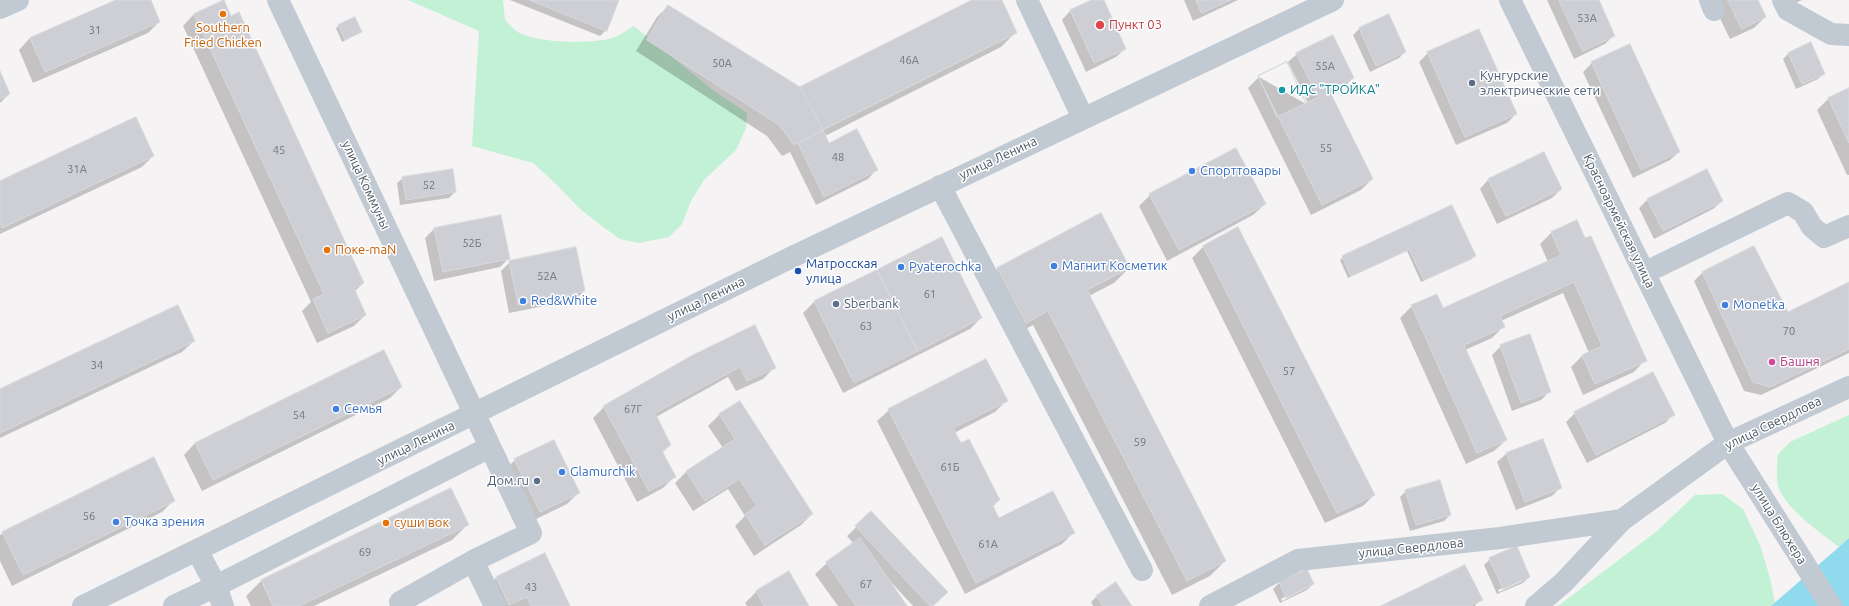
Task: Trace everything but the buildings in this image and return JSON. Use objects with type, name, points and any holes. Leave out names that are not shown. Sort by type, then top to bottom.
[{"type":"street","name":"улица Коммуны","points":[[278,0],[531,533],[473,561]]},
{"type":"street","points":[[1027,0],[1083,118]]},
{"type":"street","name":"улица Ленина","points":[[82,606],[790,258],[1334,0]]},
{"type":"street","name":"Красноармейская улица","points":[[1510,0],[1728,442]]},
{"type":"street","points":[[1783,0],[1788,10],[1831,34],[1849,35]]},
{"type":"street","points":[[940,186],[1142,570]]},
{"type":"street","points":[[1644,273],[1788,203],[1803,212],[1812,228],[1824,237],[1849,226]]},
{"type":"street","name":"улица Свердлова","points":[[1536,606],[1564,582],[1622,520],[1728,442],[1849,387]]},
{"type":"street","name":"улица Блюхера","points":[[1728,442],[1831,606]]},
{"type":"street","points":[[174,606],[219,596],[490,447]]},
{"type":"street","name":"улица Свердлова","points":[[1210,606],[1298,560],[1500,538],[1622,520]]},
{"type":"street","points":[[197,550],[219,596]]},
{"type":"street","points":[[402,606],[400,602],[473,561],[496,606]]},
{"type":"green space","points":[[408,0],[503,0],[505,20],[515,30],[530,37],[553,41],[579,42],[603,40],[615,37],[634,26],[714,91],[747,113],[746,128],[736,150],[704,180],[691,201],[682,224],[669,237],[639,243],[620,239],[579,208],[533,163],[472,146],[479,31]]},
{"type":"green space","points":[[1849,415],[1849,538],[1839,547],[1806,522],[1785,499],[1777,483],[1777,463],[1778,454],[1790,442]]},
{"type":"green space","points":[[1722,494],[1743,509],[1760,545],[1770,578],[1775,603],[1771,606],[1558,606],[1657,531],[1695,495]]},
{"type":"water","points":[[1849,538],[1849,606],[1771,606],[1839,547]]},
{"type":"place","name":"Southern Fried Chicken","points":[[223,14]]},
{"type":"place","name":"Пункт 03","points":[[1100,25]]},
{"type":"place","name":"Кунгурские электрические сети","points":[[1472,83]]},
{"type":"place","name":"ИДС \"ТРОЙКА\"","points":[[1282,90]]},
{"type":"place","name":"Спорттовары","points":[[1192,171]]},
{"type":"place","name":"Поке-maN","points":[[327,250]]},
{"type":"place","name":"Магнит Косметик","points":[[1054,266]]},
{"type":"place","name":"Pyaterochka","points":[[901,267]]},
{"type":"place","name":"Матросская улица","points":[[798,271]]},
{"type":"place","name":"Red&White","points":[[523,301]]},
{"type":"place","name":"Sberbank","points":[[836,304]]},
{"type":"place","name":"Monetka","points":[[1725,305]]},
{"type":"place","name":"Башня","points":[[1772,362]]},
{"type":"place","name":"Семья","points":[[336,409]]},
{"type":"place","name":"Glamurchik","points":[[562,472]]},
{"type":"place","name":"Дом.ru","points":[[537,481]]},
{"type":"place","name":"Точка зрения","points":[[116,522]]},
{"type":"place","name":"суши вок","points":[[386,523]]}]
